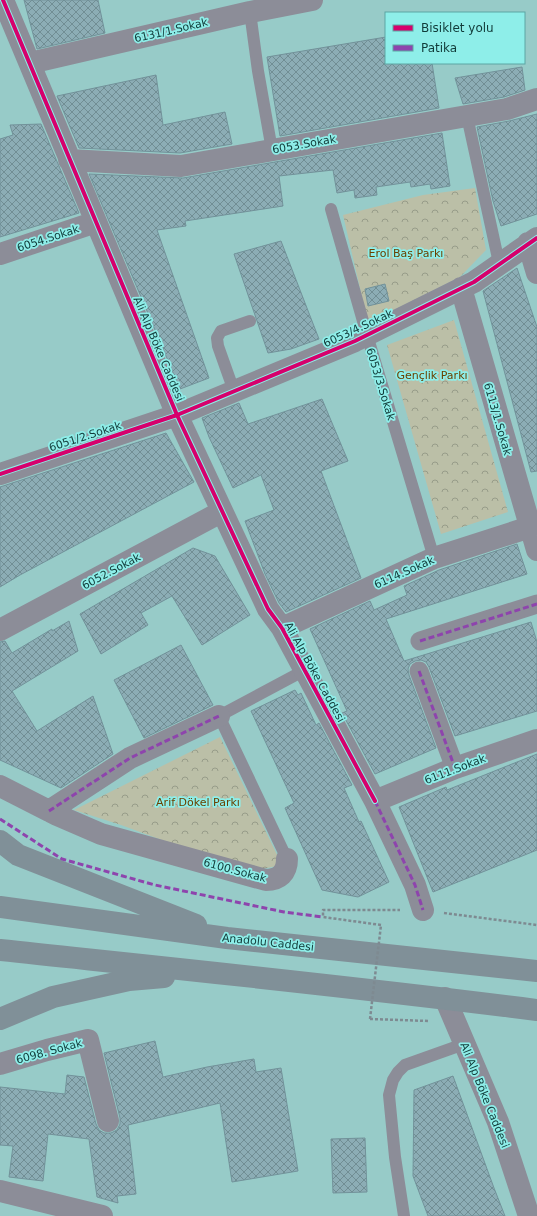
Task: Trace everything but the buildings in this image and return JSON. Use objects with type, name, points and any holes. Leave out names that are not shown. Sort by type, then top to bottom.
[{"type":"highway","points":[[0,841],[18,855],[226,938]]},
{"type":"highway","name":"Anadolu Caddesi","points":[[0,907],[226,938],[537,971]]},
{"type":"highway","points":[[0,950],[213,972],[445,998],[537,1010]]},
{"type":"highway","points":[[0,1019],[53,997],[129,980],[213,972]]},
{"type":"street","name":"Ali Alp Böke Caddesi","points":[[3,0],[176,415],[268,609],[282,628],[375,801],[415,885],[423,910]]},
{"type":"street","name":"6131/1.Sokak","points":[[30,63],[250,12],[312,0]]},
{"type":"street","name":"6053.Sokak","points":[[69,160],[181,166],[467,116],[507,108],[537,99]]},
{"type":"street","name":"6054.Sokak","points":[[0,254],[96,222]]},
{"type":"street","name":"6053/4.Sokak","points":[[176,415],[367,335],[474,282],[532,240]]},
{"type":"street","points":[[532,240],[537,273]]},
{"type":"street","name":"6113/1.Sokak","points":[[461,288],[537,550]]},
{"type":"street","name":"6051/2.Sokak","points":[[0,474],[176,415]]},
{"type":"street","name":"6052.Sokak","points":[[0,630],[221,512]]},
{"type":"street","name":"6114.Sokak","points":[[282,628],[434,558],[530,527]]},
{"type":"street","points":[[420,641],[537,604]]},
{"type":"street","points":[[419,671],[455,768]]},
{"type":"street","points":[[49,811],[130,758],[220,716]]},
{"type":"street","name":"6111.Sokak","points":[[375,801],[455,768],[537,740]]},
{"type":"street","name":"6100.Sokak","points":[[0,786],[49,811],[101,834],[266,880],[273,880],[280,877],[285,872],[287,859]]},
{"type":"street","name":"Ali Alp Böke Caddesi","points":[[445,998],[498,1122],[529,1216]]},
{"type":"street","name":"6098. Sokak","points":[[0,1064],[88,1040],[108,1121]]},
{"type":"street","points":[[0,1192],[38,1208],[102,1216]]},
{"type":"lane","points":[[250,12],[258,71],[272,150]]},
{"type":"lane","points":[[467,116],[499,264]]},
{"type":"lane","name":"6053/3.Sokak","points":[[331,209],[434,558]]},
{"type":"lane","points":[[234,391],[218,346],[217,338],[221,331],[250,321]]},
{"type":"lane","points":[[220,716],[305,670]]},
{"type":"lane","name":"6100.Sokak","points":[[220,716],[287,859]]},
{"type":"lane","points":[[404,1216],[389,1103],[390,1087],[398,1072],[405,1065],[464,1044]]},
{"type":"path","points":[[332,919],[381,925],[370,1019],[420,1020]]},
{"type":"green space","name":"Erol Baş Parkı","points":[[475,188],[486,250],[460,277],[368,323],[343,215],[423,195]]},
{"type":"green space","name":"Gençlik Parkı","points":[[454,320],[508,512],[441,534],[387,345]]},
{"type":"green space","name":"Arif Dökel Parkı","points":[[220,737],[282,865],[257,870],[178,846],[74,810]]},
{"type":"marked path","points":[[420,641],[537,604]]},
{"type":"marked path","points":[[419,671],[455,768]]},
{"type":"marked path","points":[[49,811],[130,758],[219,716]]},
{"type":"marked path","points":[[375,801],[415,885],[423,910]]},
{"type":"marked path","points":[[0,819],[62,859],[155,885],[284,912],[323,917]]},
{"type":"cycle path","points":[[3,0],[177,415],[268,609],[282,628],[375,801]]},
{"type":"cycle path","points":[[0,474],[177,415],[355,341],[474,282],[537,238]]}]
